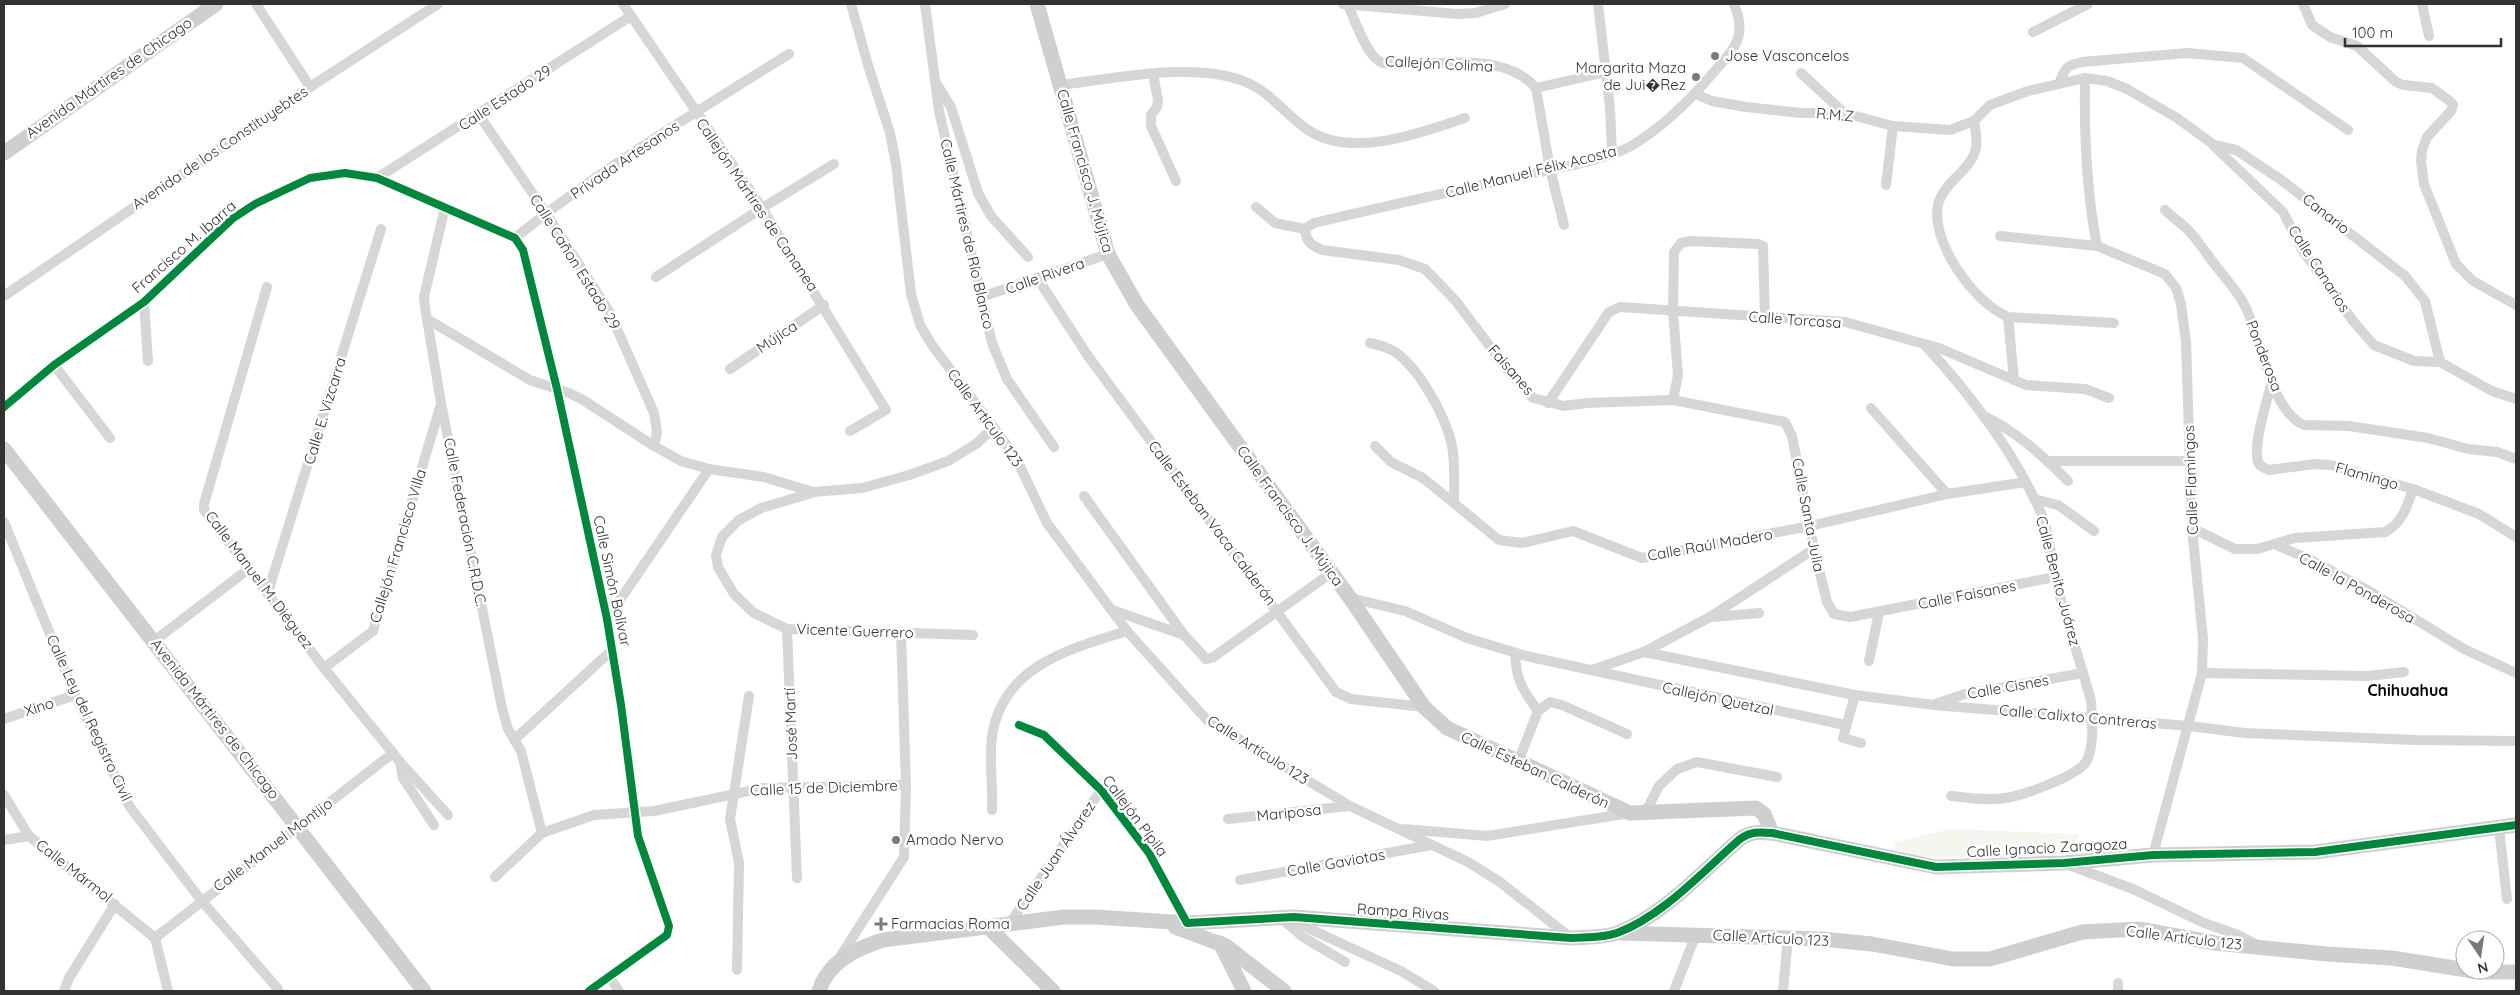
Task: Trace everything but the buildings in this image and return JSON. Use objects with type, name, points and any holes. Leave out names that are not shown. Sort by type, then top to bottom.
[{"type":"street","name":"Avenida Mártires de Chicago","points":[[4,153],[216,4]]},
{"type":"street","points":[[256,4],[310,87]]},
{"type":"street","name":"Avenida de los Constituyebtes","points":[[4,296],[310,87],[438,4]]},
{"type":"street","name":"Callejón Mártires de Cananea","points":[[623,4],[695,113],[762,208],[824,305],[886,410],[850,430]]},
{"type":"street","name":"Calle Artículo 123","points":[[851,4],[890,133],[896,164],[910,294],[918,318],[932,345],[1015,456],[1047,523],[1127,631],[1207,720],[1350,806],[1468,862],[1500,882],[1571,938]]},
{"type":"street","name":"Calle Mártires de Río Blanco","points":[[925,4],[934,80],[942,125],[981,297],[999,363],[1007,379],[1054,447]]},
{"type":"street","name":"Calle Francisco J. Mújica","points":[[1037,4],[1108,254],[1137,305],[1350,598],[1405,611],[1466,638],[1515,653],[1592,670]]},
{"type":"street","points":[[1345,4],[1457,14],[1476,13],[1505,4]]},
{"type":"street","name":"Callejón Colima","points":[[1345,4],[1368,50],[1378,61],[1393,64],[1444,63],[1493,65],[1513,71],[1536,88]]},
{"type":"street","points":[[1598,4],[1606,72],[1612,154]]},
{"type":"street","name":"Calle Manuel Félix Acosta","points":[[1305,229],[1314,223],[1612,154],[1630,146],[1648,134],[1695,94],[1737,44],[1741,29],[1740,18],[1734,4]]},
{"type":"street","points":[[2033,32],[2088,4]]},
{"type":"street","points":[[2304,4],[2312,25],[2330,37],[2357,46],[2396,82],[2403,85],[2432,88],[2451,102],[2451,111],[2428,137],[2422,150],[2421,161],[2424,184],[2456,264],[2473,281],[2516,304]]},
{"type":"street","points":[[2422,4],[2429,36]]},
{"type":"street","name":"Calle Estado 29","points":[[378,178],[631,16]]},
{"type":"street","points":[[2059,84],[2064,70],[2069,65],[2082,62],[2187,52],[2242,58],[2348,130]]},
{"type":"street","name":"Privada Artesanos","points":[[515,238],[546,213],[695,113],[789,54]]},
{"type":"street","points":[[1060,85],[1153,74],[1190,72],[1248,83],[1272,99],[1309,131],[1335,142],[1357,144],[1411,135],[1465,118]]},
{"type":"street","points":[[1564,225],[1550,169],[1536,88],[1606,72]]},
{"type":"street","points":[[1800,73],[1844,113]]},
{"type":"street","points":[[1153,74],[1158,100],[1157,107],[1151,115],[1151,126],[1176,181]]},
{"type":"street","points":[[2086,78],[2084,140],[2089,205],[2097,246]]},
{"type":"street","name":"Canario","points":[[1974,121],[1990,105],[2028,92],[2086,78],[2107,81],[2127,89],[2177,118],[2214,145],[2236,150],[2280,178],[2405,276],[2425,302],[2440,362]]},
{"type":"street","points":[[934,80],[951,106],[978,193],[990,216],[1028,257]]},
{"type":"street","name":"R.M.Z","points":[[1695,94],[1712,101],[1746,107],[1801,113],[1844,113],[1893,126],[1950,130],[1974,121]]},
{"type":"street","name":"Calle Cañon Estado 29","points":[[479,115],[546,213],[610,313],[654,413],[657,432],[654,446]]},
{"type":"street","points":[[1974,121],[1977,147],[1972,158],[1943,192],[1938,204],[1940,239],[1954,267],[1997,313],[2008,317],[2114,324]]},
{"type":"street","points":[[1886,185],[1893,126]]},
{"type":"street","name":"Calle Canarios","points":[[2214,145],[2283,212],[2303,251],[2353,322],[2374,345],[2414,361],[2440,362]]},
{"type":"street","points":[[656,277],[834,164]]},
{"type":"street","name":"Francisco M. Ibarra","points":[[4,407],[54,365],[144,302],[178,272],[209,239],[255,204],[310,178],[327,174],[361,174],[378,178],[515,238]]},
{"type":"street","name":"Calle Federación C.R.D.C.","points":[[445,207],[424,297],[427,319],[441,404],[502,708],[508,729],[526,768],[542,833]]},
{"type":"street","points":[[1256,207],[1275,222],[1305,229]]},
{"type":"street","name":"Ponderosa","points":[[2164,210],[2189,230],[2232,285],[2244,305],[2271,385],[2292,418],[2304,425],[2349,426],[2428,438],[2468,449],[2497,452],[2516,459]]},
{"type":"street","name":"Calle E. Vizcarra","points":[[268,592],[381,229]]},
{"type":"street","name":"Faisanes","points":[[1305,229],[1306,238],[1312,246],[1322,250],[1399,260],[1425,269],[1455,300],[1522,388],[1533,398],[1564,406],[1587,403],[1673,400],[1785,422],[1789,428]]},
{"type":"street","name":"Calle Flamingos","points":[[2000,236],[2097,246],[2165,274],[2176,288],[2186,342],[2192,528],[2203,639],[2202,673],[2155,850]]},
{"type":"street","name":"Calle Simón Bolívar","points":[[515,238],[522,250],[557,389],[607,619],[638,836],[669,932],[610,978]]},
{"type":"street","points":[[1673,400],[1678,375],[1673,312],[1674,252],[1681,243],[1691,241],[1758,244],[1763,246],[1764,318]]},
{"type":"street","name":"Calle Rivera","points":[[981,297],[1108,254]]},
{"type":"street","name":"Calle Esteban Vaca Calderón","points":[[1038,279],[1088,356],[1336,692],[1342,697],[1424,707]]},
{"type":"street","name":"Calle Manuel M. Diéguez","points":[[267,286],[204,504],[207,516],[250,568],[324,668],[400,762],[448,815]]},
{"type":"street","points":[[144,302],[148,361]]},
{"type":"street","name":"Mújica","points":[[730,369],[824,305]]},
{"type":"street","name":"Calle Torcasa","points":[[1548,403],[1610,312],[1620,308],[1845,322],[1939,348],[2014,380],[2039,387],[2085,389],[2109,398]]},
{"type":"street","points":[[2008,317],[2014,380]]},
{"type":"street","points":[[427,319],[530,380],[583,400],[654,446],[681,461],[764,477],[813,492],[862,488],[909,475],[948,461],[976,444],[994,428]]},
{"type":"street","points":[[1370,342],[1388,348],[1399,355],[1415,373],[1439,412],[1448,432],[1454,453],[1454,503]]},
{"type":"street","name":"Calle Benito Juárez","points":[[1924,344],[1983,416],[2026,482],[2034,499],[2048,534],[2055,577],[2091,701],[2090,748],[2086,762],[2072,773],[2005,798],[1952,796]]},
{"type":"street","points":[[2440,362],[2492,391],[2516,398]]},
{"type":"street","points":[[54,365],[110,438]]},
{"type":"street","name":"Flamingo","points":[[2271,385],[2259,438],[2258,461],[2263,468],[2269,470],[2315,464],[2331,465],[2413,489],[2479,514],[2516,537]]},
{"type":"street","name":"Callejón Francisco Villa","points":[[324,668],[373,631],[441,404]]},
{"type":"street","points":[[1871,408],[1947,494]]},
{"type":"street","points":[[1983,416],[2002,426],[2047,461],[2068,482]]},
{"type":"street","name":"Calle Santa Julia","points":[[1789,428],[1827,602]]},
{"type":"street","name":"Calle Raúl Madero","points":[[1376,446],[1391,462],[1423,478],[1499,540],[1522,543],[1573,531],[1642,558],[1810,526],[1947,494],[2026,482]]},
{"type":"street","name":"Avenida Mártires de Chicago","points":[[4,449],[424,991]]},
{"type":"street","points":[[2047,461],[2190,460]]},
{"type":"street","points":[[607,619],[710,468]]},
{"type":"street","points":[[2192,528],[2235,549],[2257,549],[2295,538],[2385,532],[2396,526],[2406,508],[2413,489]]},
{"type":"street","name":"Vicente Guerrero","points":[[813,492],[761,508],[739,520],[722,537],[716,555],[718,568],[734,594],[754,613],[787,629],[973,635]]},
{"type":"street","points":[[1084,496],[1184,636],[1202,657],[1212,658],[1331,573]]},
{"type":"street","points":[[2034,499],[2058,505],[2094,531]]},
{"type":"street","name":"Calle Ley del Registro Civil","points":[[4,522],[75,695],[130,807],[201,900],[278,989]]},
{"type":"street","name":"Calle la Ponderosa","points":[[2274,544],[2339,574],[2464,649],[2516,673]]},
{"type":"street","points":[[1592,670],[1644,652],[1710,617],[1814,549]]},
{"type":"street","points":[[154,641],[250,568]]},
{"type":"street","name":"Calle Faisanes","points":[[1827,602],[1834,614],[1841,617],[1879,612],[2055,577]]},
{"type":"street","name":"Calle Esteban Calderón","points":[[1350,598],[1424,707],[1456,734],[1637,813],[1756,808],[1764,814],[1772,833]]},
{"type":"street","points":[[1112,610],[1184,636]]},
{"type":"street","points":[[1868,661],[1879,612]]},
{"type":"street","points":[[1710,617],[1759,613]]},
{"type":"street","name":"José Martí","points":[[787,629],[797,878]]},
{"type":"street","points":[[992,810],[992,737],[1003,702],[1027,673],[1050,658],[1073,648],[1127,631]]},
{"type":"street","points":[[818,991],[904,857],[906,785],[901,632]]},
{"type":"street","points":[[514,740],[612,650]]},
{"type":"street","name":"Calle Calixto Contreras","points":[[1644,652],[1855,695],[1934,705],[2255,733],[2416,740],[2516,741]]},
{"type":"street","points":[[1515,653],[1516,674],[1521,688],[1538,711]]},
{"type":"street","name":"Callejón Quetzal","points":[[1592,670],[1615,677],[1845,725]]},
{"type":"street","points":[[2202,673],[2368,676],[2404,672]]},
{"type":"street","name":"Calle Cisnes","points":[[1934,705],[1965,694],[2083,673]]},
{"type":"street","name":"Xino","points":[[4,719],[75,695]]},
{"type":"street","points":[[1855,695],[1845,725],[1843,738],[1861,743]]},
{"type":"street","points":[[737,970],[739,862],[730,819],[749,696]]},
{"type":"street","points":[[1518,762],[1538,711],[1550,702],[1562,705],[1626,734]]},
{"type":"street","name":"Callejón Pípila","points":[[1019,725],[1044,735],[1101,790],[1149,853],[1187,923]]},
{"type":"street","name":"Calle Manuel Montijo","points":[[155,938],[201,900],[393,753]]},
{"type":"street","name":"Calle Manuel M. Diéguez","points":[[400,762],[403,778],[434,825]]},
{"type":"street","points":[[1637,813],[1659,786],[1677,769],[1697,762],[1776,777]]},
{"type":"street","name":"Calle 15 de Diciembre","points":[[495,877],[542,833],[594,815],[672,807],[764,788],[906,785]]},
{"type":"street","name":"Calle Juan Álvarez","points":[[1010,923],[1101,790]]},
{"type":"street","name":"Calle Mármol","points":[[4,795],[29,836],[155,938]]},
{"type":"street","name":"Mariposa","points":[[1228,820],[1350,806]]},
{"type":"street","name":"Calle Artículo 123","points":[[1395,828],[1487,836],[1637,813]]},
{"type":"street","name":"Calle Ignacio Zaragoza","points":[[1616,933],[1638,924],[1656,912],[1748,834],[1772,833],[1936,867],[2064,863],[2155,850],[2315,852],[2516,825]]},
{"type":"street","points":[[2499,828],[2507,898]]},
{"type":"street","points":[[4,840],[29,836]]},
{"type":"street","name":"Calle Gaviotas","points":[[1240,880],[1432,845]]},
{"type":"street","points":[[2064,863],[2133,889],[2204,923],[2238,935],[2260,947]]},
{"type":"street","points":[[64,991],[68,978],[115,904]]},
{"type":"street","points":[[836,963],[860,948],[882,940],[1010,923],[1064,917],[1096,917],[1161,923],[1187,923]]},
{"type":"street","points":[[1287,918],[1303,937],[1345,962]]},
{"type":"street","points":[[1287,918],[1401,971],[1434,991]]},
{"type":"street","name":"Rampa Rivas","points":[[1187,923],[1287,918],[1571,938],[1616,933]]},
{"type":"street","points":[[1161,923],[1220,943],[1236,953],[1284,991]]},
{"type":"street","points":[[987,926],[1053,991]]},
{"type":"street","name":"Calle Artículo 123","points":[[1616,933],[1696,934],[1872,944],[1953,959],[1990,958],[2082,932],[2139,929],[2215,943],[2392,958],[2479,972],[2516,972]]},
{"type":"street","points":[[1674,991],[1696,934]]},
{"type":"street","points":[[155,938],[168,991]]},
{"type":"street","points":[[1783,991],[1788,938]]},
{"type":"street","points":[[1220,943],[1244,991]]},
{"type":"street","points":[[589,991],[610,978],[619,991]]},
{"type":"shaded area","points":[[1950,829],[2078,834],[2076,852],[1999,857],[1910,857],[1894,852],[1895,842]]},
{"type":"cycle path","points":[[4,407],[54,365],[144,302],[232,219],[255,204],[310,178],[345,173],[377,178],[515,238],[523,250],[557,389],[607,619],[621,705],[638,836],[669,926],[667,935],[589,991]]},
{"type":"cycle path","points":[[1019,725],[1044,735],[1101,790],[1149,853],[1187,923],[1294,917],[1571,938],[1606,936],[1617,933],[1651,915],[1667,904],[1740,839],[1763,832],[1936,867],[2064,863],[2153,855],[2315,852],[2516,825]]},
{"type":"place","name":"Jose Vasconcelos","points":[[1715,56]]},
{"type":"place","name":"Margarita Maza de Jui�Rez","points":[[1696,77]]},
{"type":"place","name":"Amado Nervo","points":[[896,840]]},
{"type":"place","name":"Farmacias Roma","points":[[881,924]]},
{"type":"district","name":"Chihuahua","points":[[2408,690]]}]
